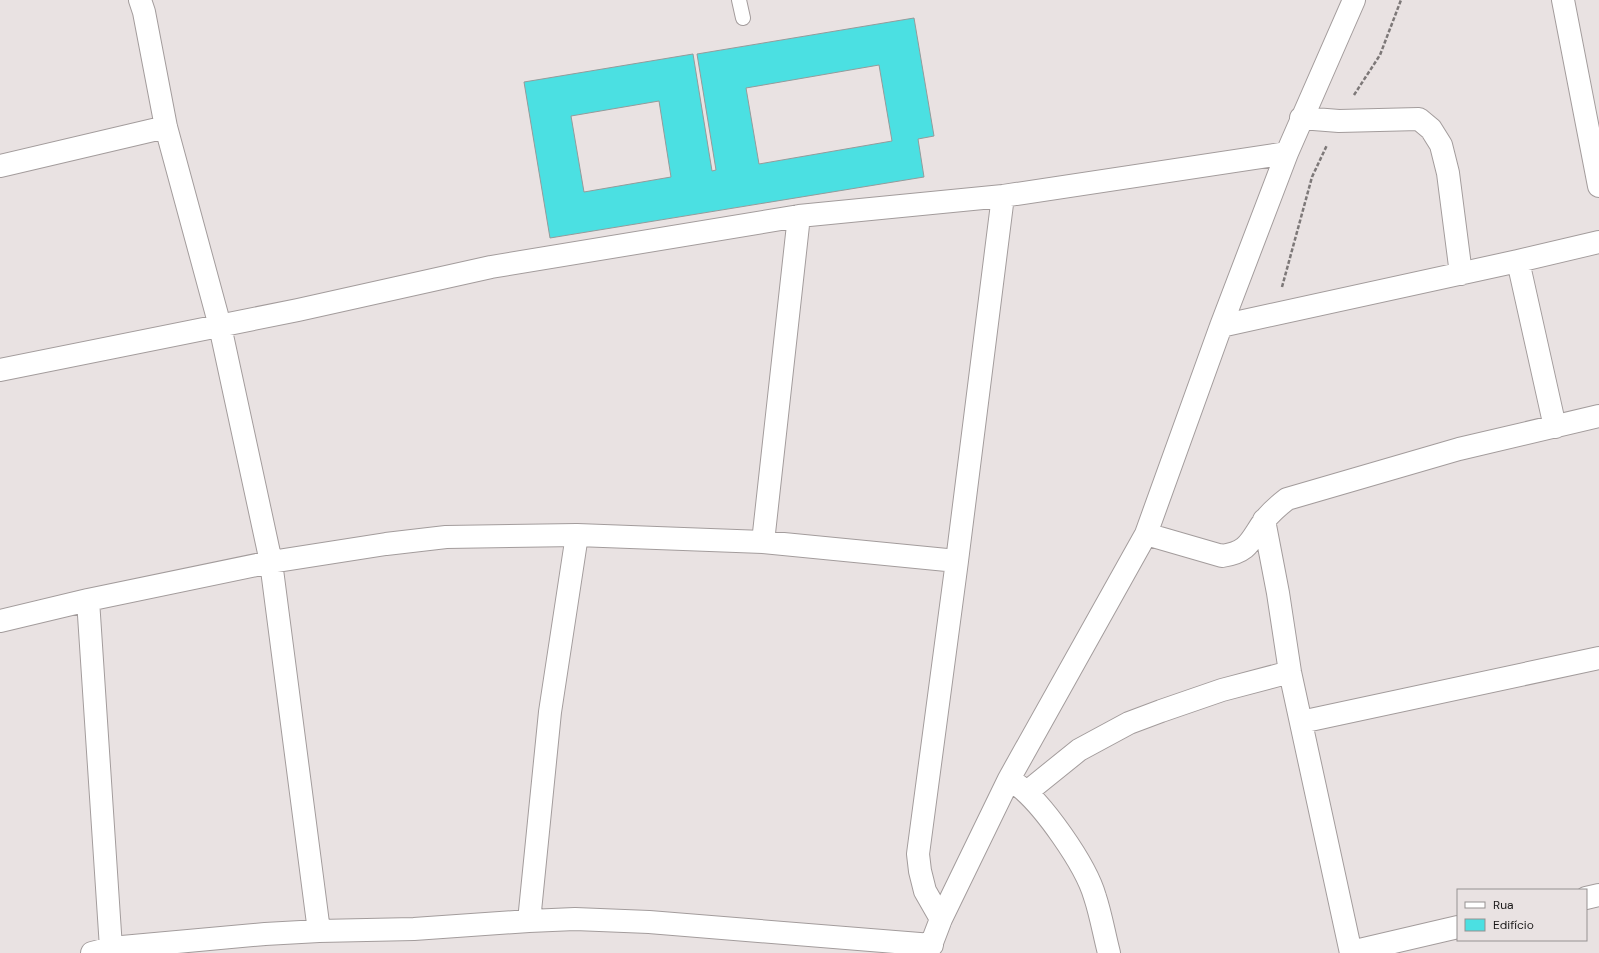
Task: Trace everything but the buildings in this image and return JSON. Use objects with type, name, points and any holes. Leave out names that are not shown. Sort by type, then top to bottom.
[{"type":"street","points":[[140,0],[144,12],[166,127],[220,326],[271,562],[319,931]]},
{"type":"street","points":[[88,600],[101,950],[319,931],[414,929],[575,919],[649,922],[930,949],[941,919],[975,853],[1010,779],[1146,534],[1221,326],[1287,153],[1354,0]]},
{"type":"street","points":[[1563,0],[1599,186]]},
{"type":"street","points":[[1302,118],[1339,121],[1419,119],[1431,129],[1441,145],[1448,173],[1461,274]]},
{"type":"street","points":[[0,166],[166,127]]},
{"type":"street","points":[[0,370],[220,326],[491,267],[800,216],[1003,196],[1287,153]]},
{"type":"street","points":[[941,919],[925,891],[918,854],[1003,196]]},
{"type":"street","points":[[763,542],[800,216]]},
{"type":"street","points":[[1221,326],[1461,274],[1599,242]]},
{"type":"street","points":[[1518,261],[1555,426]]},
{"type":"street","points":[[1146,534],[1222,556],[1234,554],[1251,542],[1264,520],[1277,506],[1287,499],[1459,449],[1599,416]]},
{"type":"street","points":[[1264,520],[1278,593],[1290,672],[1351,952],[1457,927]]},
{"type":"street","points":[[0,621],[88,600],[271,562],[386,544],[446,537],[577,535],[763,542],[957,561]]},
{"type":"street","points":[[529,921],[550,712],[577,535]]},
{"type":"street","points":[[1301,722],[1599,658]]},
{"type":"street","points":[[1027,792],[1079,750],[1129,724],[1222,690],[1290,672]]},
{"type":"street","points":[[1010,779],[1027,792],[1058,831],[1087,874],[1095,896],[1109,953]]},
{"type":"street","points":[[1587,898],[1599,895]]},
{"type":"lane","points":[[739,0],[743,18]]},
{"type":"path","points":[[1275,314],[1312,177],[1339,121],[1380,55],[1402,0]]}]
